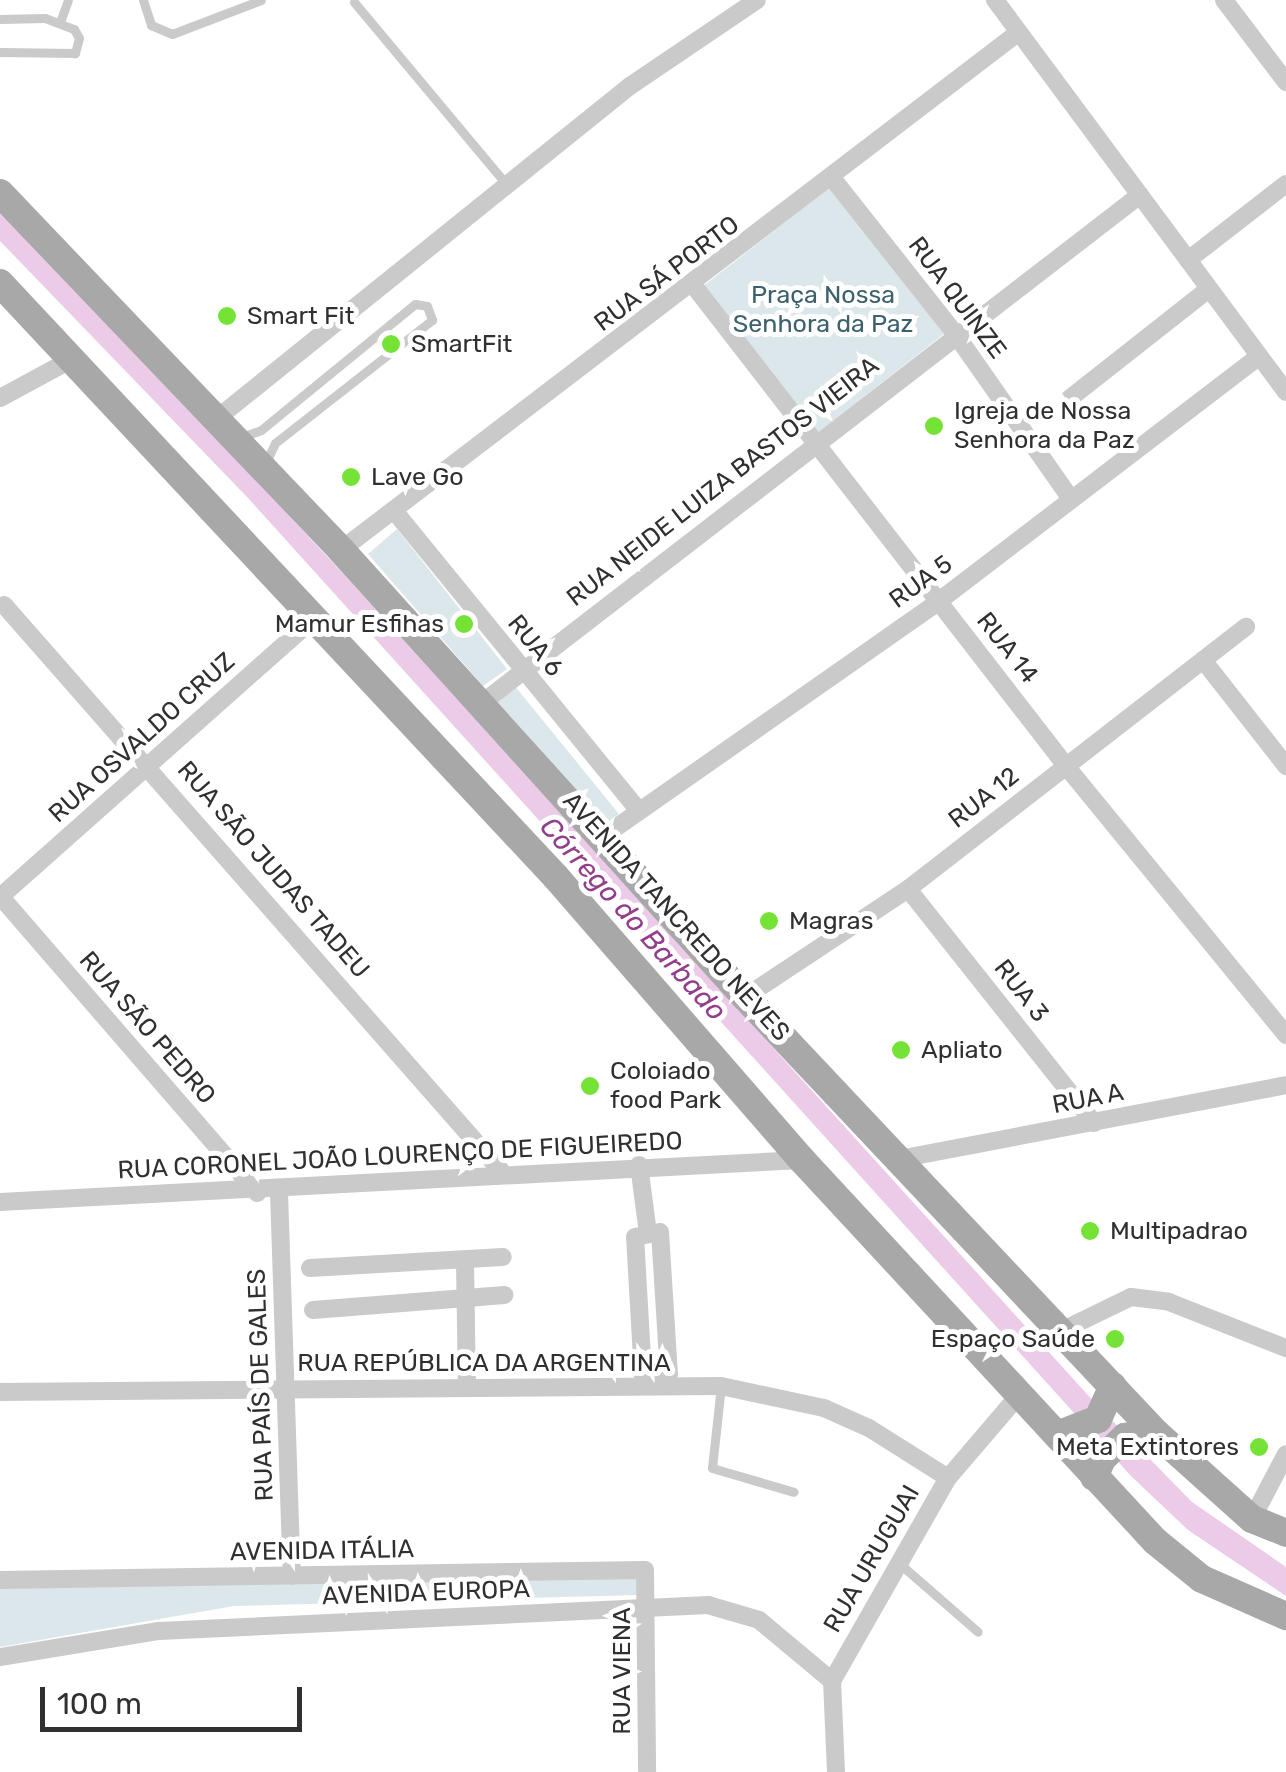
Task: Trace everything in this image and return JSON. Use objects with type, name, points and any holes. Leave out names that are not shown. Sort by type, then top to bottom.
[{"type":"main road","name":"AVENIDA TANCREDO NEVES","points":[[0,193],[341,550],[745,996],[1156,1433],[1252,1519],[1286,1533]]},
{"type":"main road","points":[[0,283],[316,616],[802,1160],[1019,1395],[1077,1428],[1098,1468],[1202,1579],[1286,1616]]},
{"type":"main road","points":[[1077,1428],[1112,1386]]},
{"type":"main road","points":[[1098,1468],[1125,1436],[1156,1433]]},
{"type":"street","points":[[224,429],[630,86],[757,0]]},
{"type":"street","points":[[995,0],[1286,392]]},
{"type":"street","points":[[1224,0],[1286,82]]},
{"type":"street","name":"RUA SÁ PORTO","points":[[341,550],[694,286],[1018,32]]},
{"type":"street","name":"RUA QUINZE","points":[[833,178],[954,332],[1071,499]]},
{"type":"street","points":[[1188,260],[1286,184]]},
{"type":"street","name":"RUA NEIDE LUIZA BASTOS VIEIRA","points":[[482,703],[954,332],[1140,195]]},
{"type":"street","name":"RUA 14","points":[[694,286],[1066,766],[1286,1035]]},
{"type":"street","points":[[1069,399],[1209,288]]},
{"type":"street","name":"RUA 5","points":[[604,836],[637,809],[939,601],[1259,356]]},
{"type":"street","points":[[0,398],[72,360]]},
{"type":"street","name":"RUA 6","points":[[396,512],[637,809]]},
{"type":"street","name":"RUA SÃO JUDAS TADEU","points":[[2,605],[150,766],[501,1171]]},
{"type":"street","name":"RUA OSVALDO CRUZ","points":[[0,896],[316,616]]},
{"type":"street","name":"RUA 12","points":[[745,996],[908,889],[1246,627]]},
{"type":"street","points":[[1202,660],[1286,766]]},
{"type":"street","name":"RUA 3","points":[[908,889],[1094,1123]]},
{"type":"street","name":"RUA SÃO PEDRO","points":[[0,896],[257,1193]]},
{"type":"street","name":"RUA A","points":[[899,1160],[1286,1086]]},
{"type":"street","name":"RUA CORONEL JOÃO LOURENÇO DE FIGUEIREDO","points":[[0,1202],[280,1192],[501,1171],[802,1160]]},
{"type":"street","points":[[640,1165],[648,1233]]},
{"type":"street","name":"RUA PAÍS DE GALES","points":[[280,1192],[292,1576]]},
{"type":"street","points":[[660,1232],[669,1374],[643,1374],[635,1237],[648,1233],[660,1232]]},
{"type":"street","points":[[310,1268],[503,1258]]},
{"type":"street","points":[[465,1262],[467,1386]]},
{"type":"street","points":[[314,1310],[504,1295]]},
{"type":"street","points":[[1062,1331],[1130,1297],[1168,1302],[1286,1348]]},
{"type":"street","name":"RUA REPÚBLICA DA ARGENTINA","points":[[0,1392],[721,1386],[824,1408],[869,1428],[948,1478]]},
{"type":"street","name":"RUA URUGUAI","points":[[832,1681],[948,1478],[1019,1395]]},
{"type":"street","points":[[1252,1519],[1286,1454]]},
{"type":"street","name":"AVENIDA ITÁLIA","points":[[0,1580],[645,1570]]},
{"type":"street","name":"RUA VIENA","points":[[645,1570],[647,1772]]},
{"type":"street","name":"AVENIDA EUROPA","points":[[0,1657],[158,1631],[708,1604],[759,1620],[832,1681]]},
{"type":"street","points":[[832,1681],[836,1772]]},
{"type":"lane","points":[[60,22],[68,0]]},
{"type":"lane","points":[[143,0],[151,25],[172,34],[260,0]]},
{"type":"lane","points":[[354,2],[508,188]]},
{"type":"lane","points":[[0,18],[60,22],[79,38],[75,53],[0,52]]},
{"type":"lane","points":[[224,429],[262,430],[415,304],[428,306],[432,320],[275,443],[262,469]]},
{"type":"lane","points":[[721,1386],[712,1468],[794,1492]]},
{"type":"lane","points":[[900,1564],[978,1632]]},
{"type":"green space","name":"Praça Nossa Senhora da Paz","points":[[830,187],[945,334],[817,433],[702,287]]},
{"type":"green space","points":[[397,529],[507,669],[483,686],[368,554]]},
{"type":"green space","points":[[514,685],[619,814],[604,825],[489,703]]},
{"type":"green space","points":[[637,1574],[639,1595],[234,1606],[0,1647],[0,1583]]},
{"type":"water","name":"Córrego do Barbado","points":[[0,206],[349,580],[1096,1404],[1192,1502],[1286,1567],[1286,1596],[1188,1530],[1131,1476],[248,498],[0,241]]},
{"type":"place","name":"Smart Fit","points":[[227,316]]},
{"type":"place","name":"SmartFit","points":[[391,344]]},
{"type":"place","name":"Igreja de Nossa Senhora da Paz","points":[[934,426]]},
{"type":"place","name":"Lave Go","points":[[351,477]]},
{"type":"place","name":"Mamur Esfihas","points":[[464,624]]},
{"type":"place","name":"Magras","points":[[769,921]]},
{"type":"place","name":"Apliato","points":[[901,1050]]},
{"type":"place","name":"Coloiado food Park","points":[[590,1086]]},
{"type":"place","name":"Multipadrao","points":[[1090,1231]]},
{"type":"place","name":"Espaço Saúde","points":[[1115,1339]]},
{"type":"place","name":"Meta Extintores","points":[[1259,1447]]}]
